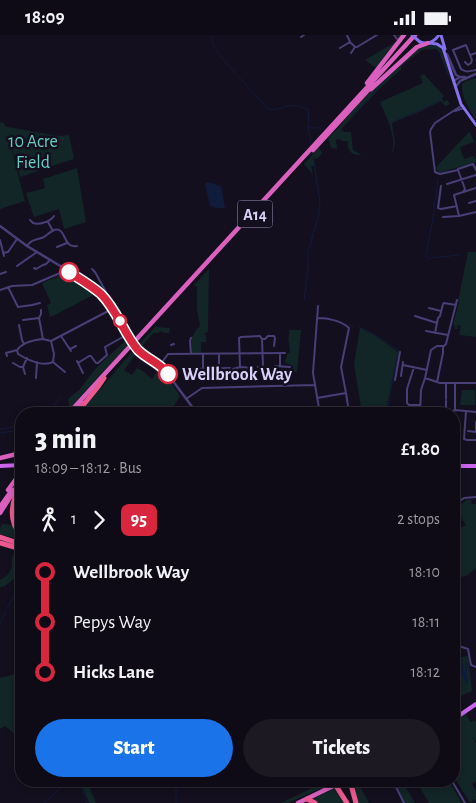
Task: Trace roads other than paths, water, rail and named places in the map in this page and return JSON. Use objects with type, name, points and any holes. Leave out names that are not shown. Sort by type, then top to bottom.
[{"type":"highway","points":[[397,41],[404,35]]},
{"type":"highway","name":"A14","points":[[79,407],[415,35]]},
{"type":"highway","name":"A14","points":[[104,378],[360,96],[364,87],[397,41]]},
{"type":"highway","points":[[360,96],[368,93],[417,47],[429,43]]},
{"type":"highway","points":[[79,407],[98,388],[104,378]]},
{"type":"highway","points":[[0,458],[15,454]]},
{"type":"highway","points":[[0,502],[15,481]]},
{"type":"highway","points":[[0,507],[15,486]]},
{"type":"highway","points":[[0,513],[15,491]]},
{"type":"highway","points":[[15,498],[12,509],[15,525]]},
{"type":"highway","points":[[0,540],[15,545]]},
{"type":"highway","points":[[298,803],[327,787]]},
{"type":"highway","points":[[337,787],[348,803]]},
{"type":"highway","points":[[352,787],[356,803]]},
{"type":"highway","points":[[307,799],[315,803]]},
{"type":"main road","points":[[415,35],[420,42],[437,44],[443,48],[463,107],[476,125]]},
{"type":"main road","points":[[429,43],[440,35],[454,80]]},
{"type":"main road","points":[[0,465],[15,465]]},
{"type":"main road","points":[[460,466],[476,466]]},
{"type":"main road","points":[[460,714],[476,704]]},
{"type":"street","points":[[347,35],[355,47]]},
{"type":"street","points":[[352,53],[355,47],[377,35]]},
{"type":"street","points":[[394,35],[397,41]]},
{"type":"street","points":[[340,48],[350,42]]},
{"type":"street","points":[[465,62],[468,65],[472,60],[466,45],[453,50],[459,67],[463,71],[476,70]]},
{"type":"street","points":[[470,55],[476,53]]},
{"type":"street","points":[[447,54],[456,75],[460,79]]},
{"type":"street","points":[[454,80],[476,74]]},
{"type":"street","points":[[456,85],[460,79]]},
{"type":"street","points":[[463,107],[435,123],[430,133],[434,156],[434,170],[440,174],[473,164],[476,170]]},
{"type":"street","points":[[457,169],[465,189],[463,191]]},
{"type":"street","points":[[446,184],[476,175]]},
{"type":"street","points":[[441,186],[439,209],[457,206]]},
{"type":"street","points":[[460,216],[454,195],[476,188]]},
{"type":"street","points":[[469,203],[476,201]]},
{"type":"street","points":[[444,217],[476,212]]},
{"type":"street","points":[[30,220],[35,224],[51,220],[54,216]]},
{"type":"street","points":[[48,221],[53,231]]},
{"type":"street","points":[[0,226],[98,292],[112,309],[139,350],[160,365],[192,407]]},
{"type":"street","points":[[26,245],[31,241],[59,230],[63,233],[67,243],[72,247],[78,246]]},
{"type":"street","points":[[0,240],[3,255],[8,252],[17,239]]},
{"type":"street","points":[[57,247],[67,243]]},
{"type":"street","points":[[16,266],[37,252]]},
{"type":"street","points":[[34,268],[36,269],[46,264],[50,260]]},
{"type":"street","points":[[92,269],[105,290],[106,293],[103,297]]},
{"type":"street","points":[[0,290],[8,287],[32,285],[67,270]]},
{"type":"street","points":[[0,274],[6,272]]},
{"type":"street","points":[[8,287],[18,308],[40,303]]},
{"type":"street","points":[[414,367],[407,389],[407,403],[409,405],[420,405],[421,390],[430,350],[446,344],[457,300]]},
{"type":"street","points":[[435,333],[435,322],[443,303],[456,305]]},
{"type":"street","points":[[318,306],[314,373],[319,407]]},
{"type":"street","points":[[429,308],[441,311]]},
{"type":"street","points":[[6,356],[6,353],[18,350],[24,344],[36,340],[51,341],[112,309]]},
{"type":"street","points":[[41,310],[38,318],[43,339]]},
{"type":"street","points":[[415,316],[435,322]]},
{"type":"street","points":[[23,320],[38,318]]},
{"type":"street","points":[[318,318],[346,325],[349,328],[341,364],[348,406]]},
{"type":"street","points":[[19,325],[24,344]]},
{"type":"street","points":[[426,331],[448,335]]},
{"type":"street","points":[[83,373],[78,362],[91,356],[98,363],[107,355],[105,347],[128,334]]},
{"type":"street","points":[[61,336],[70,350],[76,346]]},
{"type":"street","points":[[240,367],[238,339],[240,337],[260,336],[262,339]]},
{"type":"street","points":[[262,339],[274,336],[274,346]]},
{"type":"street","points":[[191,339],[191,354]]},
{"type":"street","points":[[258,367],[264,367],[262,339]]},
{"type":"street","points":[[51,341],[54,354],[53,362]]},
{"type":"street","points":[[436,382],[443,353],[442,347]]},
{"type":"street","points":[[18,350],[20,355],[37,362],[45,364],[53,362]]},
{"type":"street","points":[[395,380],[400,352]]},
{"type":"street","points":[[280,353],[280,366]]},
{"type":"street","points":[[160,365],[168,354],[285,353]]},
{"type":"street","points":[[202,354],[203,369]]},
{"type":"street","points":[[219,354],[219,369]]},
{"type":"street","points":[[24,374],[22,367],[27,358]]},
{"type":"street","points":[[36,378],[37,362]]},
{"type":"street","points":[[53,362],[65,372]]},
{"type":"street","points":[[13,363],[22,367]]},
{"type":"street","points":[[400,376],[403,364],[426,370]]},
{"type":"street","points":[[275,366],[290,367]]},
{"type":"street","points":[[190,375],[188,369],[253,368]]},
{"type":"street","points":[[425,378],[446,383],[476,383]]},
{"type":"street","points":[[446,383],[446,407]]},
{"type":"street","points":[[455,383],[455,407]]},
{"type":"street","points":[[186,399],[202,388],[315,385]]},
{"type":"street","points":[[317,397],[346,393]]},
{"type":"street","points":[[460,410],[476,411]]},
{"type":"street","points":[[466,411],[464,439],[476,440]]},
{"type":"street","points":[[468,431],[476,432],[476,422]]},
{"type":"street","points":[[460,500],[476,497]]},
{"type":"street","points":[[460,646],[468,649],[470,662],[476,667]]},
{"type":"street","points":[[396,787],[404,803]]},
{"type":"street","points":[[456,787],[465,803]]},
{"type":"water","points":[[207,182],[221,186],[225,208],[210,206],[205,184]]},
{"type":"water","points":[[460,659],[462,659],[464,660],[462,662],[463,670],[466,670],[465,663],[467,662],[466,675],[468,684],[466,684],[463,676],[460,679]]},
{"type":"waterway","points":[[212,41],[219,55],[236,74]]},
{"type":"waterway","points":[[351,117],[386,78],[405,62]]},
{"type":"waterway","points":[[237,75],[268,109],[291,106],[309,110],[308,127],[321,128],[321,130]]},
{"type":"waterway","points":[[392,122],[438,102],[443,97]]},
{"type":"waterway","points":[[308,127],[311,143]]},
{"type":"waterway","points":[[308,252],[318,218],[320,202],[313,157]]},
{"type":"waterway","points":[[438,178],[426,256],[430,258],[460,255]]},
{"type":"waterway","points":[[306,285],[308,253]]},
{"type":"waterway","points":[[304,300],[306,286]]},
{"type":"waterway","points":[[359,327],[374,334],[399,351],[388,407]]},
{"type":"waterway","points":[[53,407],[60,397]]},
{"type":"waterway","points":[[0,429],[15,427]]},
{"type":"waterway","points":[[0,433],[15,431]]},
{"type":"waterway","points":[[7,608],[15,594]]},
{"type":"waterway","points":[[0,623],[6,611]]},
{"type":"waterway","points":[[44,803],[62,787]]},
{"type":"waterway","points":[[81,787],[87,803]]},
{"type":"waterway","points":[[176,787],[176,803]]},
{"type":"place","name":"Wellbrook Way","points":[[168,374]]},
{"type":"park label","name":"10 Acre Field","points":[[33,152]]}]
